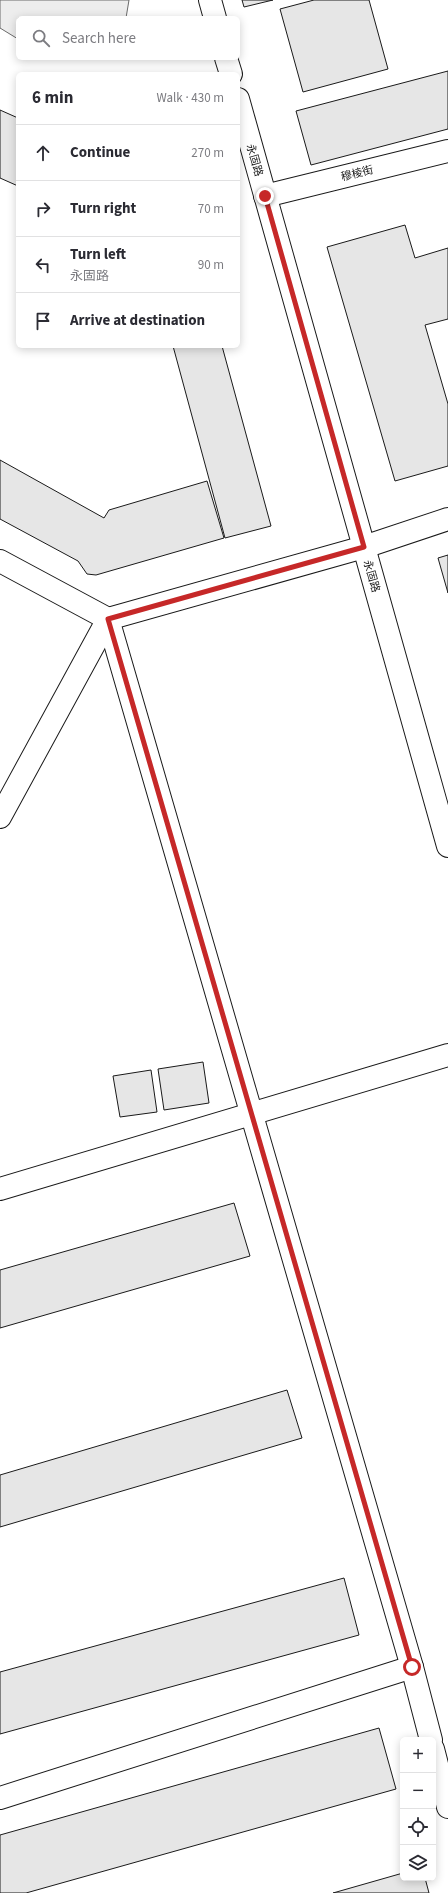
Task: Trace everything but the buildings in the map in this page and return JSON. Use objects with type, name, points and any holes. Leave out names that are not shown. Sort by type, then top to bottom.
[{"type":"street","points":[[210,0],[214,16]]},
{"type":"street","points":[[227,60],[230,72]]},
{"type":"street","name":"永固路","points":[[240,106],[448,846]]},
{"type":"street","name":"穆棱街","points":[[265,196],[448,151]]},
{"type":"street","points":[[0,561],[108,619],[364,547],[448,519]]},
{"type":"street","points":[[0,817],[108,619]]},
{"type":"street","points":[[108,619],[412,1667],[430,1737]]},
{"type":"street","points":[[0,1189],[448,1054]]},
{"type":"street","points":[[0,1798],[412,1667]]},
{"type":"street","points":[[436,1761],[448,1807]]},
{"type":"shaded area","points":[[0,0],[129,0],[126,16],[16,16],[16,38],[0,28]]},
{"type":"route","points":[[265,196],[364,547],[108,619],[412,1667]]}]
